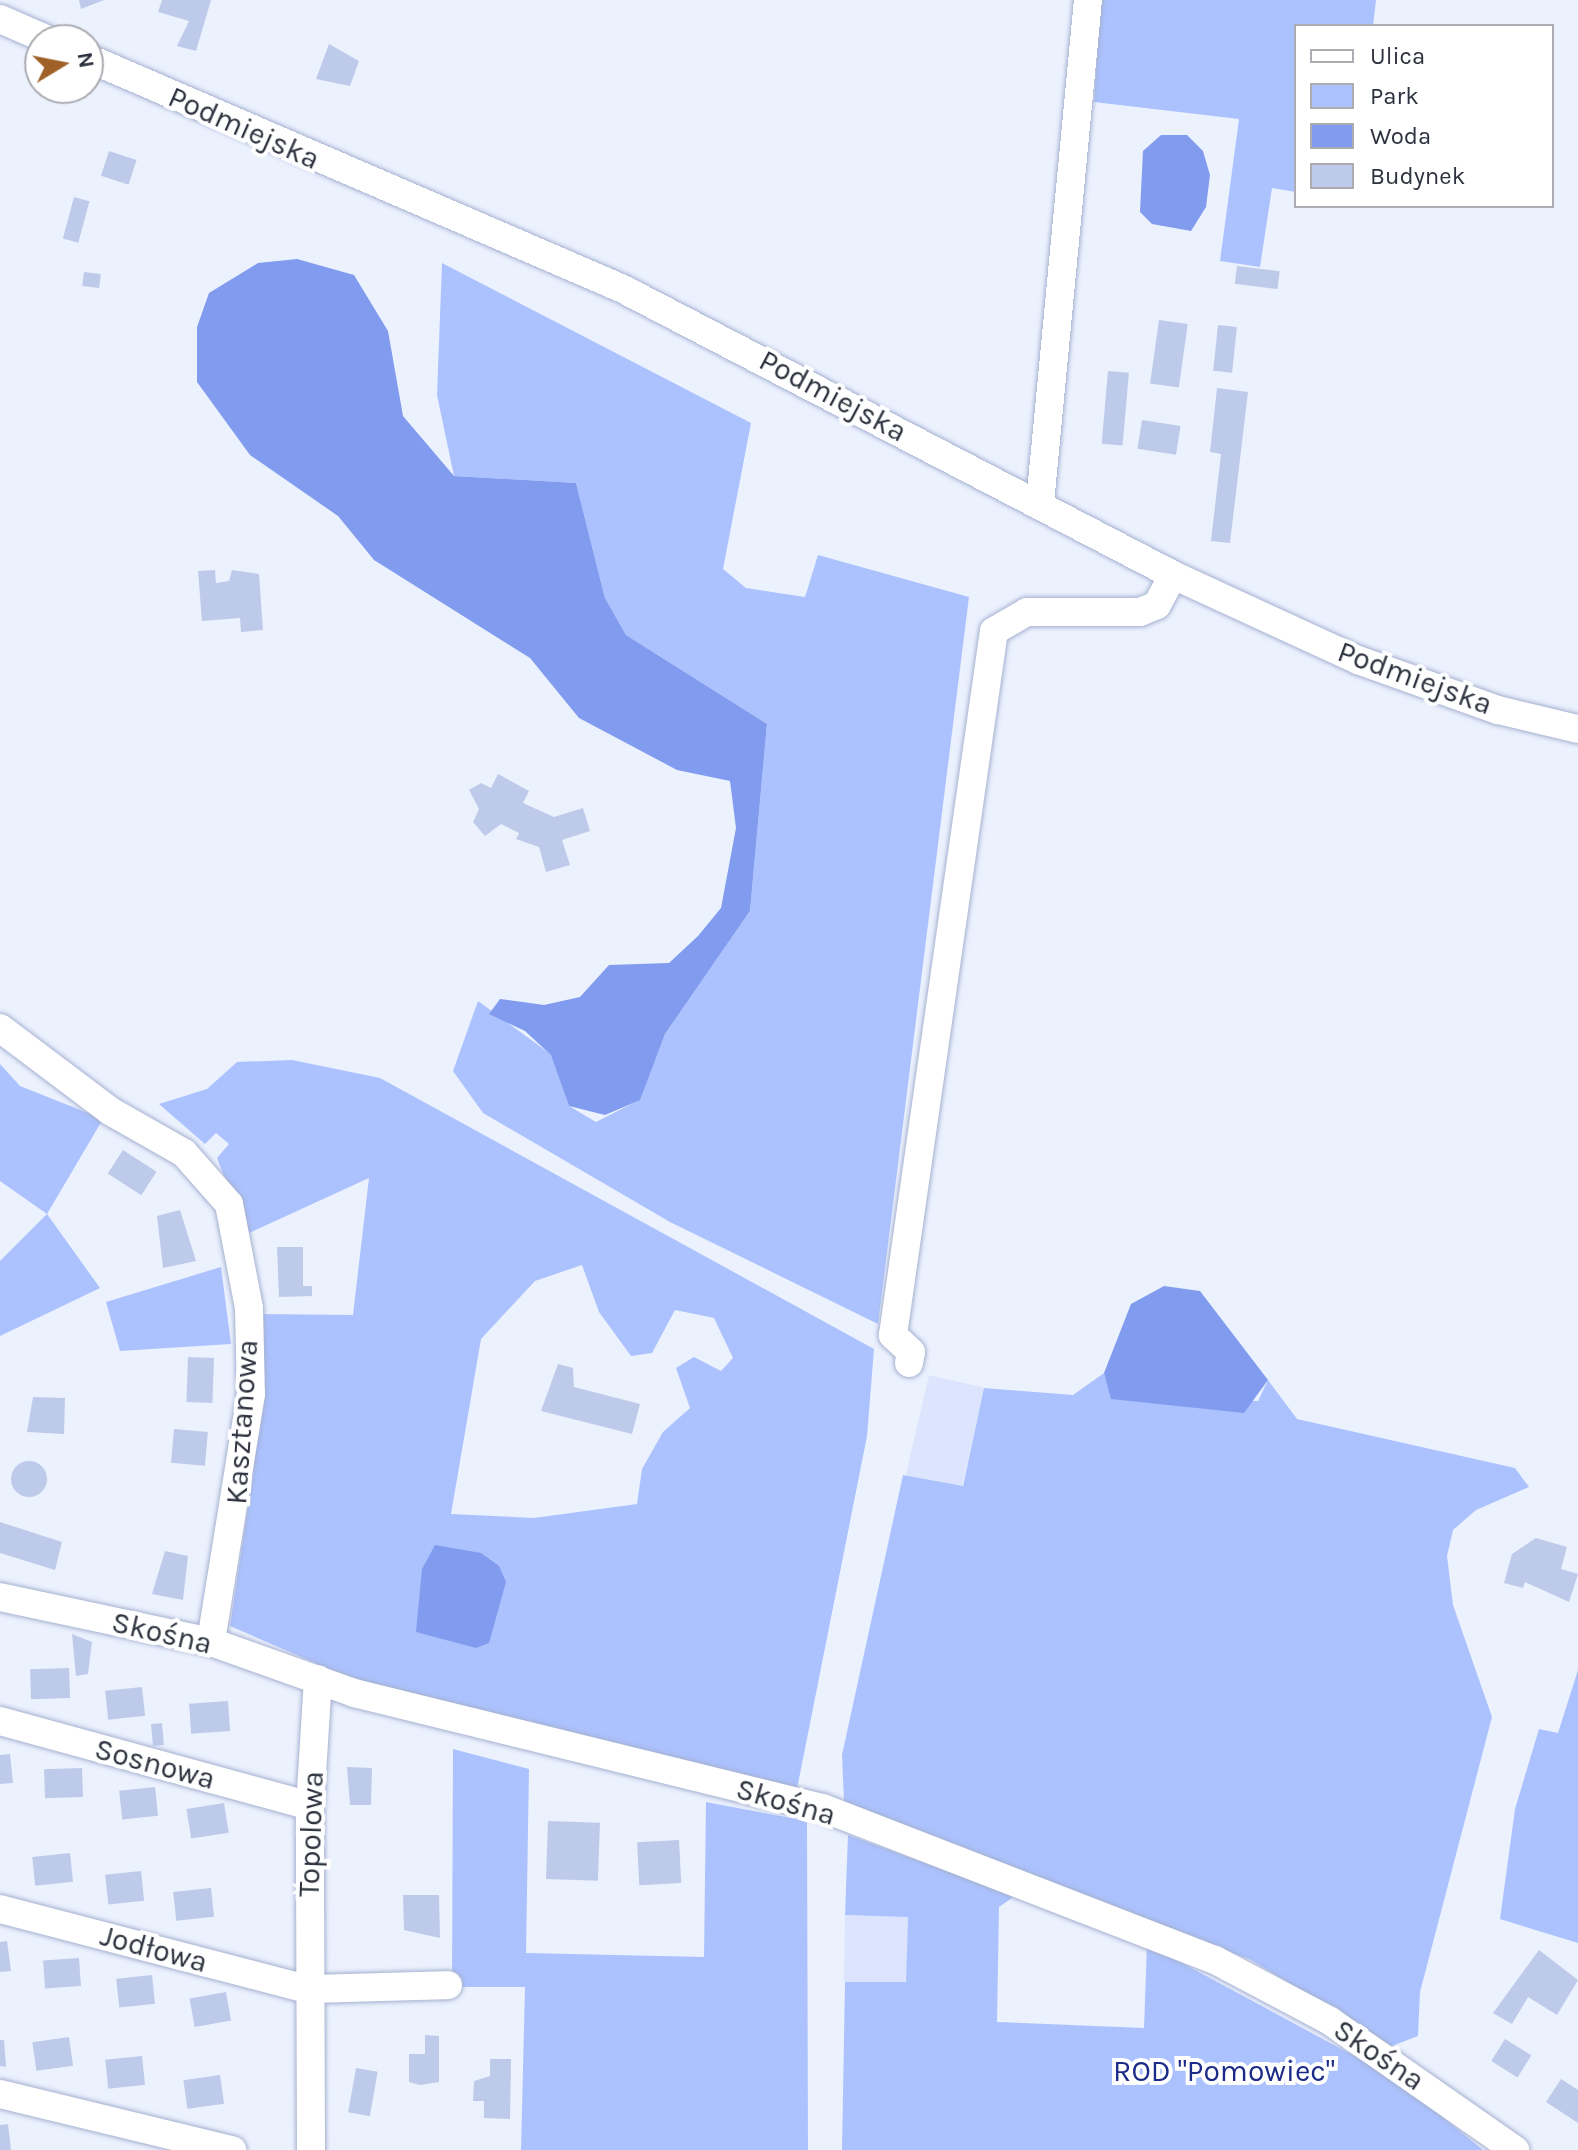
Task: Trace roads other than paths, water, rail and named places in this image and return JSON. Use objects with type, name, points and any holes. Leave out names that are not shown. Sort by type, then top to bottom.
[{"type":"street","points":[[1040,503],[1088,0]]},
{"type":"street","points":[[0,19],[24,30]]},
{"type":"street","name":"Podmiejska","points":[[104,65],[623,289],[1040,503],[1173,575],[1358,660],[1498,710],[1578,729]]},
{"type":"street","points":[[909,1363],[911,1352],[893,1335],[994,631],[1027,612],[1140,612],[1157,605],[1173,575]]},
{"type":"street","name":"Kasztanowa","points":[[0,1028],[110,1111],[184,1153],[229,1204],[249,1308],[251,1394],[211,1642]]},
{"type":"street","name":"Skośna","points":[[0,1597],[211,1642],[318,1679],[823,1808],[1112,1917],[1215,1960],[1330,2021],[1515,2150]]},
{"type":"street","name":"Topolowa","points":[[311,2150],[308,1989],[310,1806],[318,1679]]},
{"type":"street","name":"Sosnowa","points":[[0,1721],[310,1806]]},
{"type":"street","name":"Jodłowa","points":[[0,1909],[308,1989]]},
{"type":"street","points":[[308,1989],[448,1985]]},
{"type":"street","points":[[0,2094],[232,2150]]},
{"type":"water","points":[[1161,135],[1187,135],[1203,151],[1210,175],[1206,207],[1191,231],[1152,224],[1140,212],[1143,151]]},
{"type":"water","points":[[297,259],[354,275],[388,331],[403,416],[454,476],[576,483],[605,598],[626,635],[767,724],[750,911],[665,1034],[640,1100],[605,1115],[569,1106],[551,1055],[525,1031],[489,1014],[500,999],[544,1005],[580,997],[609,965],[669,963],[698,936],[721,908],[736,828],[730,781],[677,770],[579,718],[530,658],[374,560],[338,516],[250,455],[197,382],[197,327],[209,293],[258,263]]},
{"type":"water","points":[[1164,1286],[1200,1291],[1268,1380],[1244,1413],[1111,1399],[1104,1373],[1131,1304]]},
{"type":"water","points":[[435,1545],[481,1553],[499,1566],[506,1582],[489,1643],[476,1648],[416,1632],[422,1569]]},
{"type":"park label","name":"ROD \"Pomowiec\"","points":[[1224,2071]]}]
